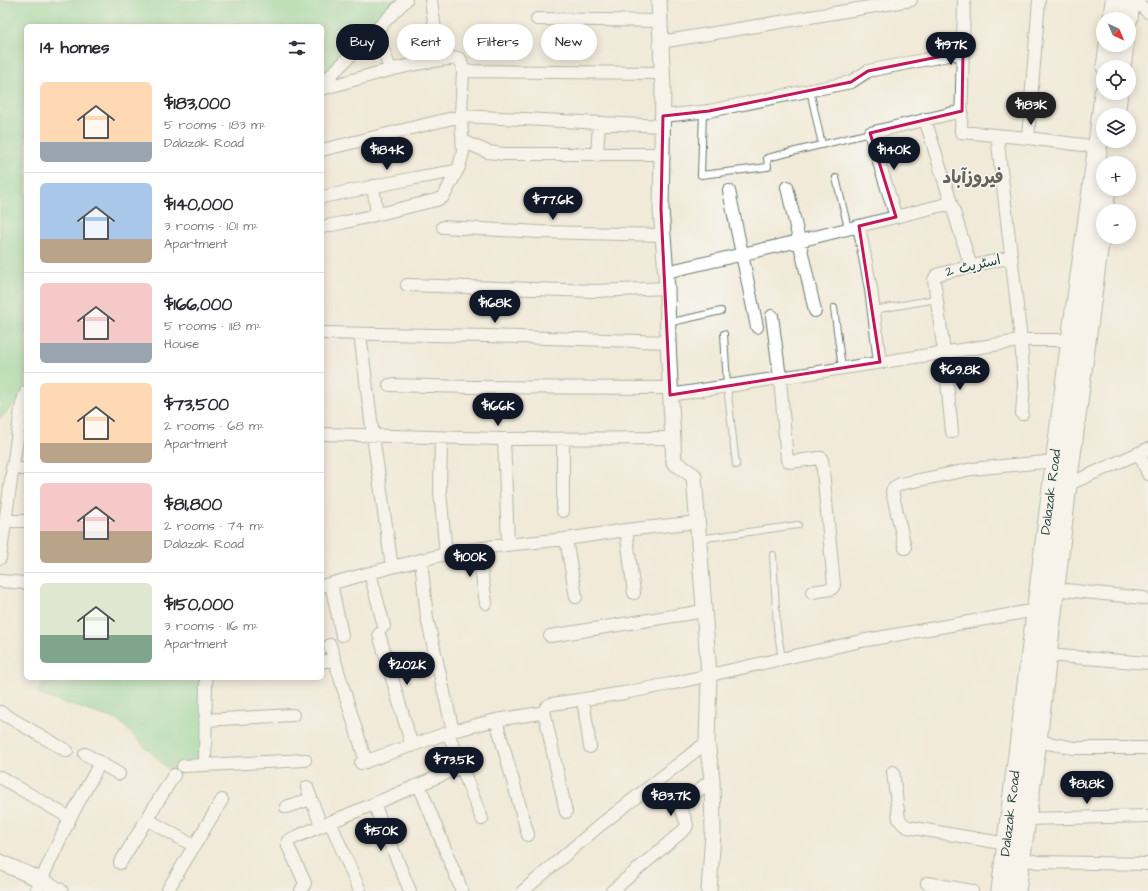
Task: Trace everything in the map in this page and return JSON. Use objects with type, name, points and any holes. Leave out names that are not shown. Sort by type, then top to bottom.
[{"type":"main road","name":"Dalazak Road","points":[[1016,891],[1037,741],[1067,485],[1079,340],[1104,148]]},
{"type":"main road","name":"Dalazak Road","points":[[1002,891],[1055,461],[1079,340],[1105,196]]},
{"type":"street","points":[[381,24],[406,0]]},
{"type":"street","points":[[432,0],[435,24]]},
{"type":"street","points":[[659,0],[662,73],[661,209],[667,288],[674,462],[694,476],[709,675],[707,742],[712,779],[713,833],[708,891]]},
{"type":"street","points":[[661,42],[911,0]]},
{"type":"street","points":[[964,0],[962,132],[1096,143]]},
{"type":"street","points":[[1028,138],[1039,0]]},
{"type":"street","points":[[1126,6],[1139,4],[1148,12]]},
{"type":"street","points":[[537,19],[660,21]]},
{"type":"street","points":[[324,150],[461,116],[599,123],[662,121],[851,82],[868,71],[963,52]]},
{"type":"street","points":[[324,227],[436,200],[443,197],[456,171],[463,152],[461,116],[462,71],[461,60],[455,58]]},
{"type":"street","points":[[324,82],[346,60]]},
{"type":"street","points":[[387,60],[390,69]]},
{"type":"street","points":[[324,88],[390,69],[434,60]]},
{"type":"street","points":[[462,71],[662,73]]},
{"type":"street","points":[[896,217],[870,132],[962,111]]},
{"type":"street","points":[[925,119],[971,267]]},
{"type":"street","points":[[597,155],[599,123]]},
{"type":"street","points":[[997,135],[1024,384],[1022,414]]},
{"type":"street","points":[[463,141],[488,152],[504,154],[662,154]]},
{"type":"street","points":[[324,197],[456,171]]},
{"type":"street","points":[[373,186],[377,214]]},
{"type":"street","points":[[786,187],[814,311]]},
{"type":"street","points":[[729,191],[757,327]]},
{"type":"street","points":[[666,272],[951,203]]},
{"type":"street","points":[[443,227],[540,232],[663,235]]},
{"type":"street","points":[[854,227],[871,289],[880,362]]},
{"type":"street","name":"اسٹریٹ 2","points":[[936,299],[934,280],[939,274],[1011,257]]},
{"type":"street","points":[[407,285],[594,290],[667,288]]},
{"type":"street","points":[[936,299],[944,352],[952,432]]},
{"type":"street","points":[[772,316],[780,378],[787,460],[791,462],[819,458],[822,460],[834,585],[831,589],[812,592]]},
{"type":"street","points":[[324,333],[488,336],[668,342]]},
{"type":"street","points":[[360,334],[392,567]]},
{"type":"street","points":[[389,385],[670,391],[727,386],[1020,340],[1079,340]]},
{"type":"street","points":[[0,555],[5,521],[4,496],[22,424],[22,403],[24,398]]},
{"type":"street","points":[[324,434],[504,439],[673,438]]},
{"type":"street","points":[[441,438],[440,492],[446,554]]},
{"type":"street","points":[[504,439],[508,544]]},
{"type":"street","points":[[563,439],[563,511]]},
{"type":"street","points":[[1067,485],[1143,451],[1148,474]]},
{"type":"street","points":[[905,548],[892,491],[900,484],[972,469],[1055,461]]},
{"type":"street","points":[[12,468],[24,469]]},
{"type":"street","points":[[5,521],[24,521]]},
{"type":"street","points":[[342,635],[326,585],[446,554],[508,544],[566,539],[626,530],[698,522]]},
{"type":"street","points":[[626,530],[634,593]]},
{"type":"street","points":[[566,539],[576,597]]},
{"type":"street","points":[[478,549],[486,603]]},
{"type":"street","points":[[421,560],[427,618],[450,732],[461,767],[482,820]]},
{"type":"street","points":[[370,573],[382,630],[412,746]]},
{"type":"street","points":[[0,581],[24,583]]},
{"type":"street","points":[[1055,589],[1144,598]]},
{"type":"street","points":[[330,645],[363,763],[450,732],[496,720],[540,713],[544,711],[545,707],[552,704],[624,693],[861,641],[1036,610]]},
{"type":"street","points":[[550,636],[704,611]]},
{"type":"street","points":[[1047,655],[1148,663]]},
{"type":"street","points":[[324,662],[334,659]]},
{"type":"street","points":[[205,765],[206,680]]},
{"type":"street","points":[[583,699],[590,747]]},
{"type":"street","points":[[544,711],[566,812]]},
{"type":"street","points":[[0,712],[67,751]]},
{"type":"street","points":[[205,720],[293,715]]},
{"type":"street","points":[[496,720],[528,835]]},
{"type":"street","points":[[1037,741],[1074,748],[1148,748]]},
{"type":"street","points":[[523,891],[599,826],[707,742]]},
{"type":"street","points":[[85,754],[119,774]]},
{"type":"street","points":[[183,766],[305,760]]},
{"type":"street","points":[[39,886],[70,818],[100,763]]},
{"type":"street","points":[[301,891],[305,883],[288,846],[288,841],[461,767]]},
{"type":"street","points":[[893,772],[899,819],[903,824],[908,827],[1007,844]]},
{"type":"street","points":[[120,863],[174,775]]},
{"type":"street","points":[[0,777],[70,818]]},
{"type":"street","points":[[612,891],[686,828],[688,825],[680,806],[712,779]]},
{"type":"street","points":[[419,785],[462,891]]},
{"type":"street","points":[[307,787],[311,799],[359,891]]},
{"type":"street","points":[[286,807],[311,799]]},
{"type":"street","points":[[166,891],[222,800]]},
{"type":"street","points":[[374,804],[410,891]]},
{"type":"street","points":[[1026,819],[1148,816]]},
{"type":"street","points":[[147,819],[194,846]]},
{"type":"street","points":[[1020,859],[1039,862],[1148,864]]},
{"type":"street","points":[[0,862],[39,886],[60,891]]},
{"type":"street","points":[[927,883],[972,891]]},
{"type":"lane","points":[[810,90],[822,145]]},
{"type":"lane","points":[[703,112],[701,175],[768,167],[767,158],[870,132]]},
{"type":"lane","points":[[836,178],[854,227]]},
{"type":"lane","points":[[874,310],[936,299]]},
{"type":"lane","points":[[834,308],[842,368]]},
{"type":"lane","points":[[668,323],[721,311]]},
{"type":"lane","points":[[724,334],[727,386],[736,465]]},
{"type":"lane","points":[[699,538],[798,524]]},
{"type":"lane","points":[[772,555],[777,628],[782,659]]},
{"type":"highlighted area","points":[[963,52],[962,111],[870,133],[896,217],[859,226],[880,362],[670,395],[661,209],[663,116],[709,111],[851,82],[868,71]]},
{"type":"green space","points":[[0,0],[405,0],[382,24],[336,24],[336,60],[347,60],[324,84],[324,24],[24,24],[24,394],[0,419]]},
{"type":"green space","points":[[44,680],[206,680],[205,765],[183,766],[176,777],[118,720],[37,694]]},
{"type":"district","name":"فیروزآباد","points":[[973,177]]}]
